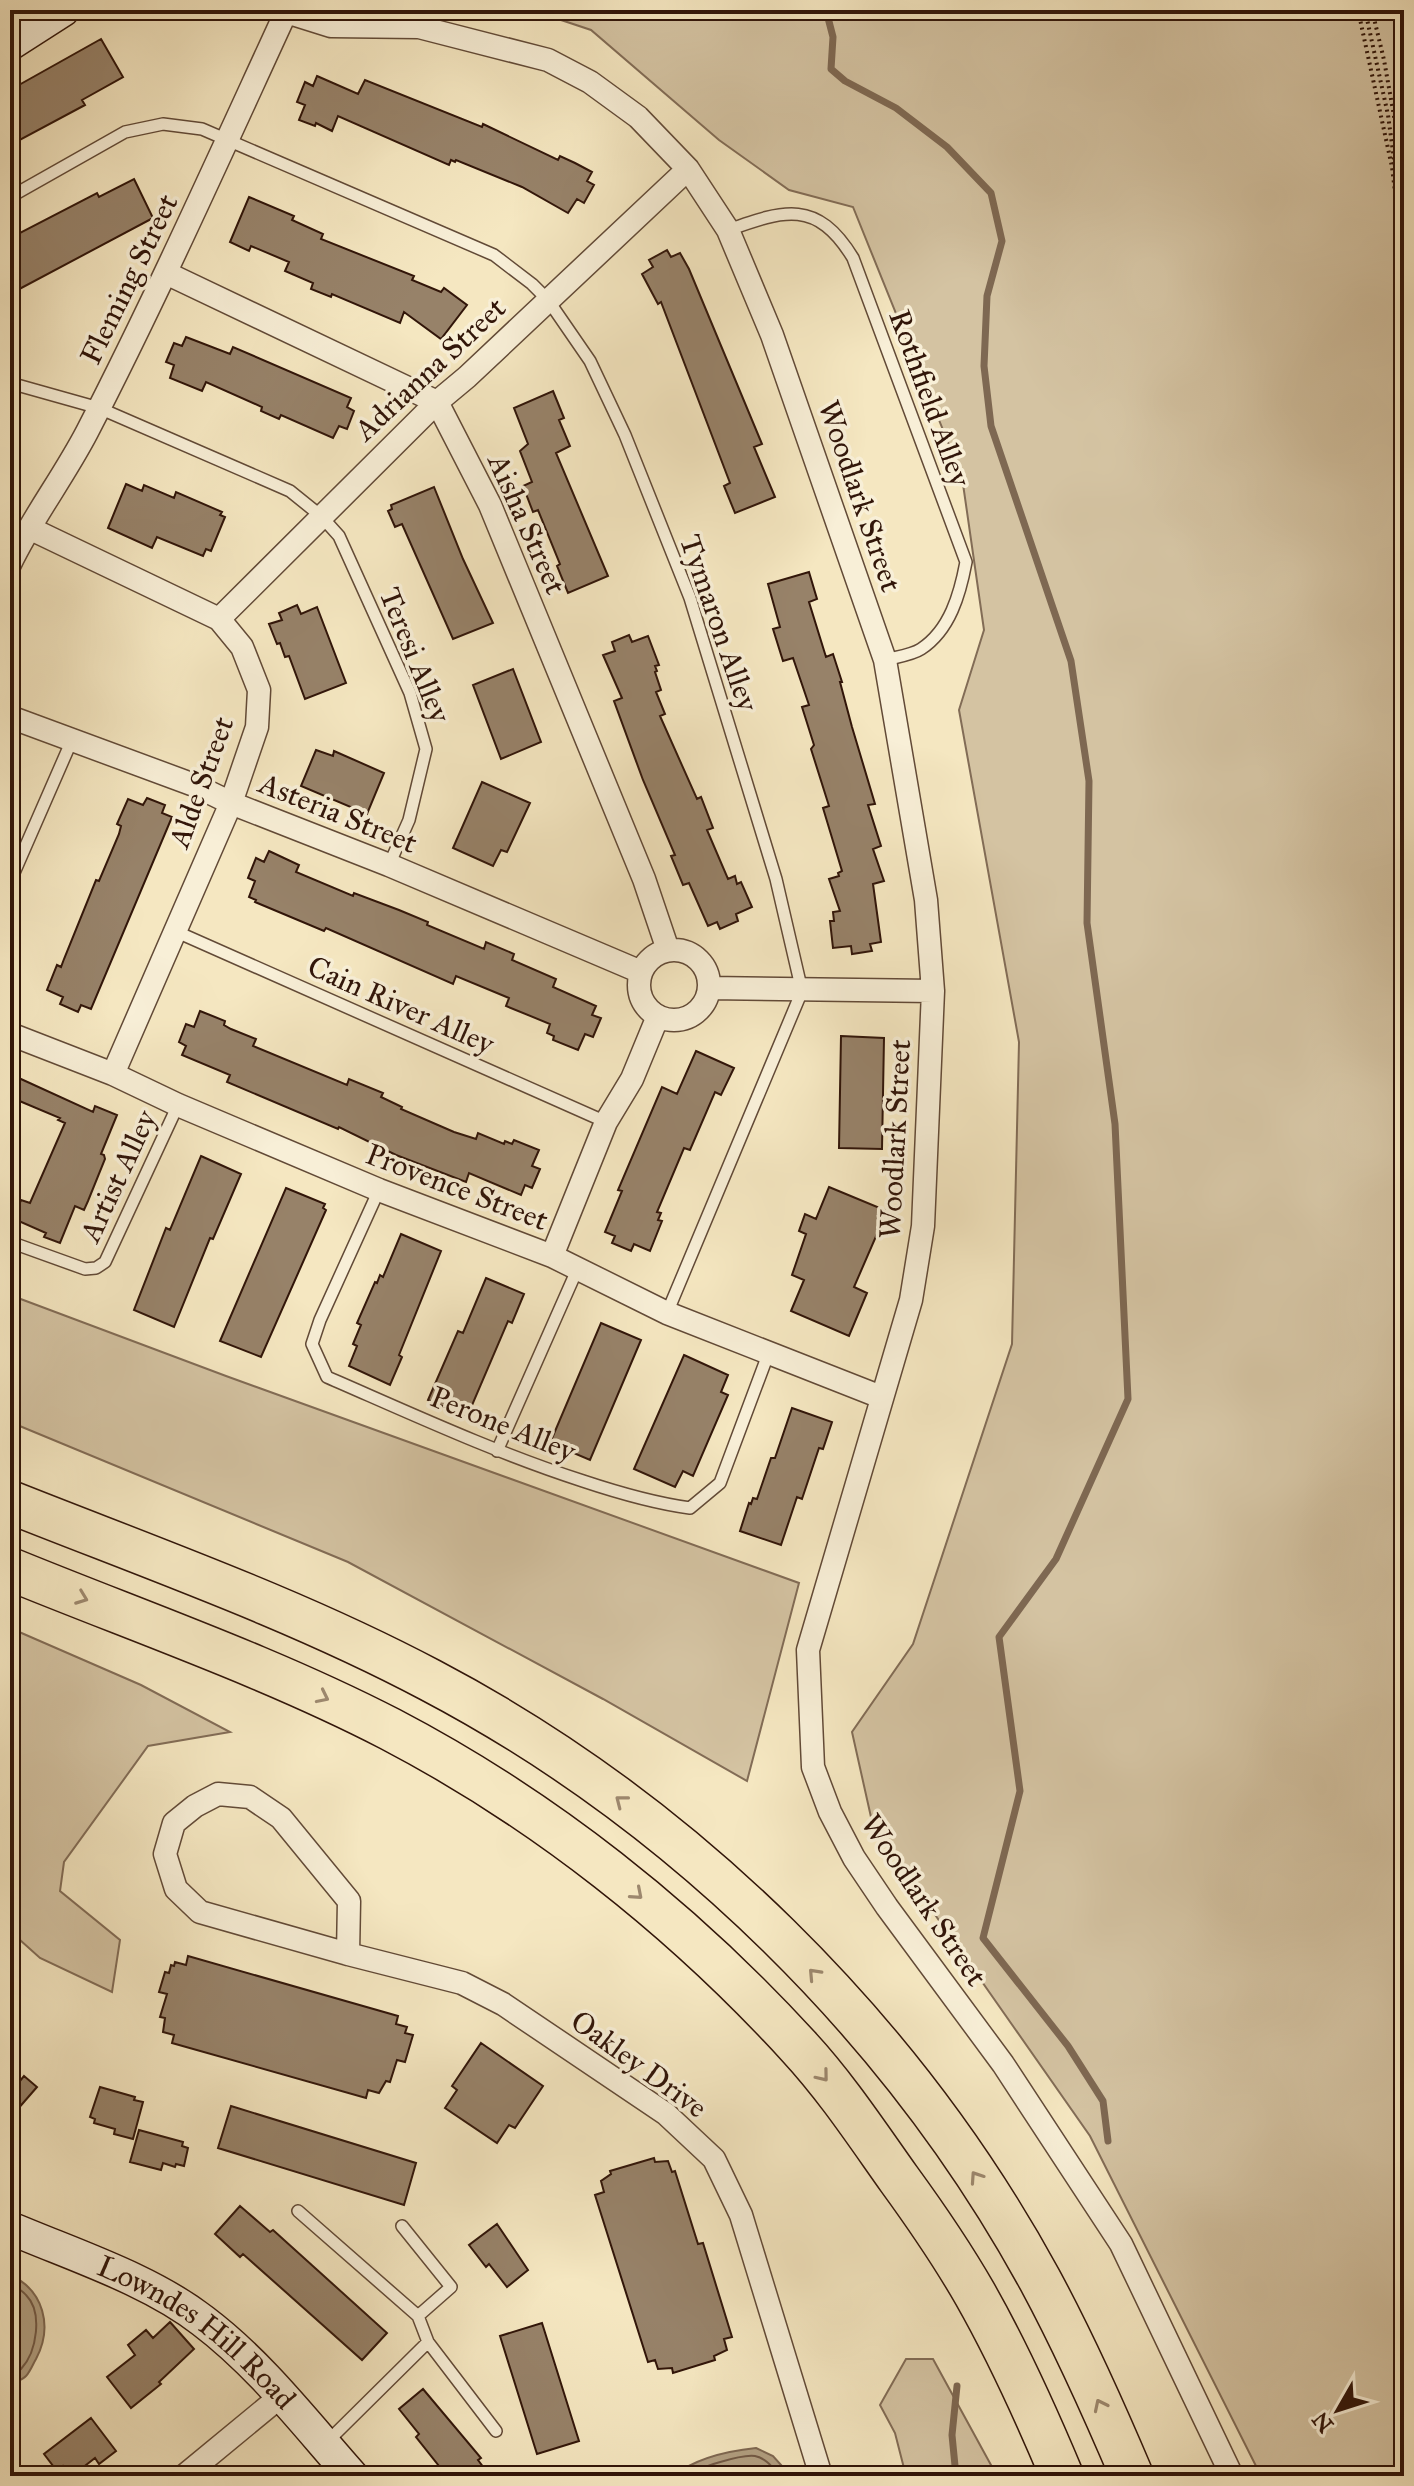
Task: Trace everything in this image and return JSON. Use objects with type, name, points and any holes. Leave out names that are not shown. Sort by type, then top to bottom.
[{"type":"highway","points":[[10,1502],[315,1623],[433,1682],[520,1731],[613,1795],[711,1872],[778,1935],[853,2015],[920,2096],[983,2188],[1040,2280],[1132,2476]]},
{"type":"highway","points":[[10,1569],[299,1685],[389,1729],[475,1777],[543,1821],[614,1874],[673,1925],[800,2048],[850,2110],[933,2226],[974,2291],[1062,2476]]},
{"type":"street","points":[[10,44],[63,10]]},
{"type":"street","name":"Fleming Street","points":[[10,564],[99,408],[166,273],[283,11]]},
{"type":"street","name":"Woodlark Street","points":[[283,11],[331,26],[419,27],[548,60],[590,82],[638,117],[688,169],[728,230],[772,335],[885,660],[926,900],[933,991],[923,1226],[911,1300],[808,1650],[813,1767],[830,1812],[854,1858],[1010,2076],[1121,2244],[1232,2476]]},
{"type":"street","name":"Adrianna Street","points":[[219,619],[437,402],[688,169]]},
{"type":"street","points":[[166,273],[437,402]]},
{"type":"street","name":"Aisha Street","points":[[437,402],[490,505],[644,879],[668,950]]},
{"type":"street","name":"Alde Street","points":[[29,528],[219,619],[242,647],[259,690],[257,727],[231,803],[113,1074]]},
{"type":"street","name":"Asteria Street","points":[[10,717],[194,785],[641,972]]},
{"type":"street","points":[[668,950],[694,956],[708,976],[705,1002],[696,1012],[683,1019],[670,1020],[658,1016],[642,1000],[641,972],[652,957],[668,950]]},
{"type":"street","points":[[709,988],[933,991]]},
{"type":"street","points":[[552,1256],[606,1122],[632,1079],[658,1016]]},
{"type":"street","name":"Provence Street","points":[[10,1034],[113,1074],[178,1105],[379,1190],[552,1256],[667,1313],[881,1397]]},
{"type":"street","name":"Oakley Drive","points":[[348,1954],[349,1901],[281,1818],[250,1797],[218,1794],[195,1806],[174,1823],[165,1854],[176,1889],[200,1912],[348,1954],[462,1983],[503,2004],[666,2114],[714,2159],[741,2215],[821,2476]]},
{"type":"street","name":"Lowndes Hill Road","points":[[10,2228],[167,2298],[203,2321],[251,2363],[352,2476]]},
{"type":"street","points":[[184,2476],[281,2396]]},
{"type":"lane","name":"Tymaron Alley","points":[[10,197],[125,132],[163,124],[202,129],[494,255],[548,300],[590,361],[625,435],[690,598],[776,879],[802,991]]},
{"type":"lane","name":"Rothfield Alley","points":[[728,230],[768,215],[788,213],[821,221],[839,234],[853,258],[966,562],[961,593],[943,627],[920,650],[885,660]]},
{"type":"lane","name":"Teresi Alley","points":[[10,383],[99,408],[290,491],[321,516],[339,536],[410,693],[426,749],[409,820],[389,865]]},
{"type":"lane","points":[[10,882],[72,740]]},
{"type":"lane","name":"Cain River Alley","points":[[177,932],[606,1122]]},
{"type":"lane","points":[[667,1313],[802,991]]},
{"type":"lane","name":"Artist Alley","points":[[10,1242],[85,1269],[96,1268],[105,1262],[178,1105]]},
{"type":"lane","name":"Perone Alley","points":[[379,1190],[312,1344],[327,1377],[497,1451],[531,1465],[653,1503],[690,1508],[720,1483],[769,1352]]},
{"type":"lane","points":[[497,1451],[577,1270]]},
{"type":"lane","points":[[298,2211],[418,2316],[428,2342],[496,2431]]},
{"type":"lane","points":[[402,2226],[451,2287],[418,2316]]},
{"type":"lane","points":[[324,2445],[428,2342]]},
{"type":"path","points":[[1358,10],[1392,167],[1404,266]]},
{"type":"path","points":[[1365,10],[1388,115],[1404,233]]},
{"type":"path","points":[[1372,10],[1404,172]]},
{"type":"path","points":[[1404,1848],[1404,2010]]},
{"type":"shaded area","points":[[531,10],[1404,10],[1404,2476],[1261,2476],[1090,2136],[873,1826],[852,1732],[913,1644],[1012,1344],[1019,1042],[959,710],[984,630],[962,477],[853,207],[789,190],[719,140],[591,30]]},
{"type":"shaded area","points":[[10,1295],[799,1583],[747,1781],[603,1699],[348,1562],[10,1422]]},
{"type":"shaded area","points":[[10,1628],[141,1685],[230,1732],[148,1746],[64,1862],[60,1891],[120,1940],[112,1992],[40,1958],[10,1931]]},
{"type":"shaded area","points":[[906,2359],[933,2359],[997,2476],[906,2476],[895,2433],[880,2405]]},
{"type":"water","points":[[10,2275],[31,2290],[38,2300],[44,2334],[30,2370],[10,2385]]},
{"type":"water","points":[[756,2448],[773,2456],[791,2476],[673,2476],[712,2456]]},
{"type":"building","points":[[101,39],[123,77],[82,100],[85,105],[16,142],[10,132],[10,90]]},
{"type":"building","points":[[317,76],[358,94],[365,80],[482,127],[483,124],[558,160],[560,156],[592,172],[587,181],[594,185],[584,203],[577,199],[568,213],[522,187],[456,160],[451,160],[449,165],[338,116],[332,131],[316,123],[315,126],[299,120],[305,105],[297,102],[305,82],[313,86]]},
{"type":"building","points":[[134,179],[153,218],[10,294],[10,238],[97,193],[99,197]]},
{"type":"building","points":[[249,197],[294,216],[292,220],[323,234],[321,239],[414,276],[412,280],[441,292],[444,288],[467,305],[441,339],[404,312],[400,323],[332,294],[331,297],[311,289],[313,283],[285,271],[289,262],[251,246],[249,251],[230,242]]},
{"type":"building","points":[[667,250],[671,257],[680,253],[689,269],[762,444],[754,447],[775,497],[735,513],[724,486],[730,483],[661,302],[658,304],[642,274],[653,267],[649,260]]},
{"type":"building","points":[[186,337],[230,354],[233,347],[351,398],[347,407],[354,411],[347,429],[339,426],[333,438],[281,415],[279,419],[261,411],[262,407],[206,382],[202,391],[170,378],[174,365],[166,362],[174,343],[182,346]]},
{"type":"building","points":[[553,391],[564,418],[559,420],[570,446],[556,453],[608,576],[568,593],[538,510],[533,512],[523,486],[532,482],[520,451],[528,444],[514,408]]},
{"type":"building","points":[[126,484],[142,491],[144,485],[174,498],[176,492],[222,512],[220,515],[225,517],[211,551],[206,549],[203,556],[157,537],[152,548],[108,528]]},
{"type":"building","points":[[434,487],[493,623],[453,639],[402,524],[395,527],[388,511],[392,509],[391,505]]},
{"type":"building","points":[[809,572],[817,599],[809,602],[826,657],[833,654],[842,682],[875,804],[868,805],[881,846],[873,849],[884,881],[873,884],[881,942],[870,944],[872,951],[852,954],[851,946],[833,948],[830,921],[834,921],[833,912],[840,911],[829,879],[839,876],[838,873],[842,871],[823,808],[829,806],[802,707],[809,705],[793,658],[783,661],[773,629],[780,627],[768,584]]},
{"type":"building","points":[[297,605],[301,614],[317,607],[346,683],[305,699],[289,656],[285,657],[269,624],[282,620],[279,613]]},
{"type":"building","points":[[629,635],[632,642],[648,636],[659,665],[655,666],[655,672],[661,690],[656,692],[665,714],[660,716],[697,799],[701,797],[713,828],[707,830],[728,879],[735,876],[737,884],[741,882],[752,907],[736,914],[738,921],[720,929],[717,922],[708,926],[689,883],[683,885],[671,856],[675,855],[614,701],[622,698],[603,655],[615,651],[612,642]]},
{"type":"building","points":[[513,669],[541,742],[501,759],[473,685]]},
{"type":"building","points":[[316,750],[333,756],[334,751],[384,773],[367,814],[301,786]]},
{"type":"building","points":[[482,782],[530,803],[507,852],[501,850],[493,866],[453,848]]},
{"type":"building","points":[[147,798],[165,805],[162,813],[172,817],[91,1009],[81,1005],[78,1012],[60,1004],[63,997],[47,990],[57,965],[61,967],[96,880],[99,881],[119,834],[121,826],[117,824],[128,799],[143,805]]},
{"type":"building","points":[[269,851],[299,865],[296,872],[353,896],[354,893],[399,910],[484,949],[486,942],[514,954],[512,960],[556,979],[553,987],[596,1006],[592,1015],[601,1018],[593,1037],[585,1034],[578,1050],[553,1040],[554,1036],[547,1033],[550,1024],[506,1006],[509,998],[456,976],[453,984],[326,928],[324,931],[255,902],[249,897],[255,881],[248,878],[256,858],[264,862]]},
{"type":"building","points":[[200,1011],[256,1039],[253,1046],[347,1085],[349,1079],[383,1093],[381,1097],[401,1109],[454,1132],[476,1139],[478,1133],[504,1144],[505,1141],[512,1144],[514,1140],[539,1150],[532,1166],[540,1169],[532,1188],[525,1185],[521,1195],[469,1173],[466,1182],[227,1082],[230,1075],[182,1055],[186,1046],[179,1042],[186,1024],[194,1027]]},
{"type":"building","points":[[841,1036],[884,1038],[882,1149],[839,1148]]},
{"type":"building","points":[[696,1051],[734,1068],[721,1095],[715,1092],[690,1150],[684,1148],[657,1212],[661,1213],[658,1220],[662,1221],[650,1251],[634,1244],[631,1251],[612,1243],[615,1236],[605,1232],[622,1191],[618,1190],[662,1087],[677,1094]]},
{"type":"building","points":[[10,1074],[93,1112],[95,1106],[117,1115],[101,1154],[105,1159],[84,1210],[75,1206],[60,1243],[14,1219],[21,1200],[30,1203],[65,1123],[10,1097]]},
{"type":"building","points":[[201,1156],[241,1174],[213,1239],[210,1238],[174,1327],[134,1310],[166,1228],[170,1230]]},
{"type":"building","points":[[829,1187],[887,1211],[854,1287],[867,1293],[849,1336],[791,1311],[804,1280],[792,1275],[806,1234],[799,1231],[805,1214],[816,1219]]},
{"type":"building","points":[[286,1188],[325,1204],[323,1208],[326,1210],[261,1357],[220,1341]]},
{"type":"building","points":[[401,1234],[441,1251],[390,1385],[349,1366],[361,1325],[357,1323],[375,1282],[380,1275],[383,1277]]},
{"type":"building","points":[[486,1278],[524,1294],[512,1323],[508,1321],[467,1417],[428,1400],[458,1331],[463,1333]]},
{"type":"building","points":[[601,1323],[641,1340],[590,1460],[550,1443]]},
{"type":"building","points":[[684,1355],[728,1375],[721,1392],[728,1395],[693,1476],[683,1471],[675,1487],[634,1469]]},
{"type":"building","points":[[792,1408],[832,1422],[823,1449],[819,1448],[802,1499],[797,1497],[781,1545],[740,1531],[749,1503],[753,1498],[757,1499],[771,1458],[775,1458]]},
{"type":"building","points":[[188,1956],[398,2016],[396,2024],[407,2027],[405,2033],[413,2035],[405,2062],[397,2060],[390,2082],[386,2081],[379,2093],[368,2090],[366,2098],[172,2043],[174,2035],[163,2032],[165,2018],[160,2017],[167,1994],[159,1992],[165,1972],[169,1973],[175,1962],[186,1965]]},
{"type":"building","points":[[481,2043],[543,2086],[515,2128],[509,2125],[497,2143],[445,2108],[457,2090],[452,2086]]},
{"type":"building","points":[[24,2076],[37,2087],[10,2118],[10,2093]]},
{"type":"building","points":[[100,2087],[143,2102],[133,2139],[114,2134],[115,2129],[94,2123],[95,2119],[90,2117]]},
{"type":"building","points":[[231,2106],[416,2163],[404,2205],[218,2148]]},
{"type":"building","points":[[139,2130],[183,2142],[182,2146],[188,2148],[184,2166],[163,2163],[161,2170],[130,2162]]},
{"type":"building","points":[[654,2158],[655,2162],[668,2161],[672,2172],[675,2171],[698,2244],[703,2243],[732,2337],[724,2339],[727,2350],[714,2356],[715,2360],[673,2373],[672,2368],[658,2369],[655,2360],[648,2362],[595,2195],[604,2192],[601,2181],[611,2174],[610,2171]]},
{"type":"building","points":[[240,2206],[270,2232],[273,2230],[387,2333],[362,2360],[243,2254],[240,2257],[215,2234]]},
{"type":"building","points":[[497,2224],[528,2270],[507,2287],[469,2245]]},
{"type":"building","points":[[170,2322],[194,2349],[159,2382],[161,2384],[131,2408],[107,2377],[135,2355],[128,2345],[146,2330],[153,2338]]},
{"type":"building","points":[[542,2323],[579,2441],[537,2454],[500,2336]]},
{"type":"building","points":[[423,2389],[481,2458],[478,2460],[490,2476],[447,2476],[416,2437],[419,2434],[399,2409]]},
{"type":"building","points":[[91,2418],[116,2451],[99,2464],[95,2458],[72,2476],[63,2466],[57,2471],[44,2454]]},
{"type":"waterway","points":[[826,10],[833,37],[831,69],[845,81],[896,108],[947,147],[991,193],[1002,241],[987,296],[984,366],[991,426],[1071,661],[1089,781],[1087,923],[1115,1124],[1128,1399],[1056,1559],[999,1637],[1020,1791],[983,1938],[1068,2046],[1103,2101],[1108,2141]]},
{"type":"waterway","points":[[956,2476],[952,2435],[957,2386]]}]
